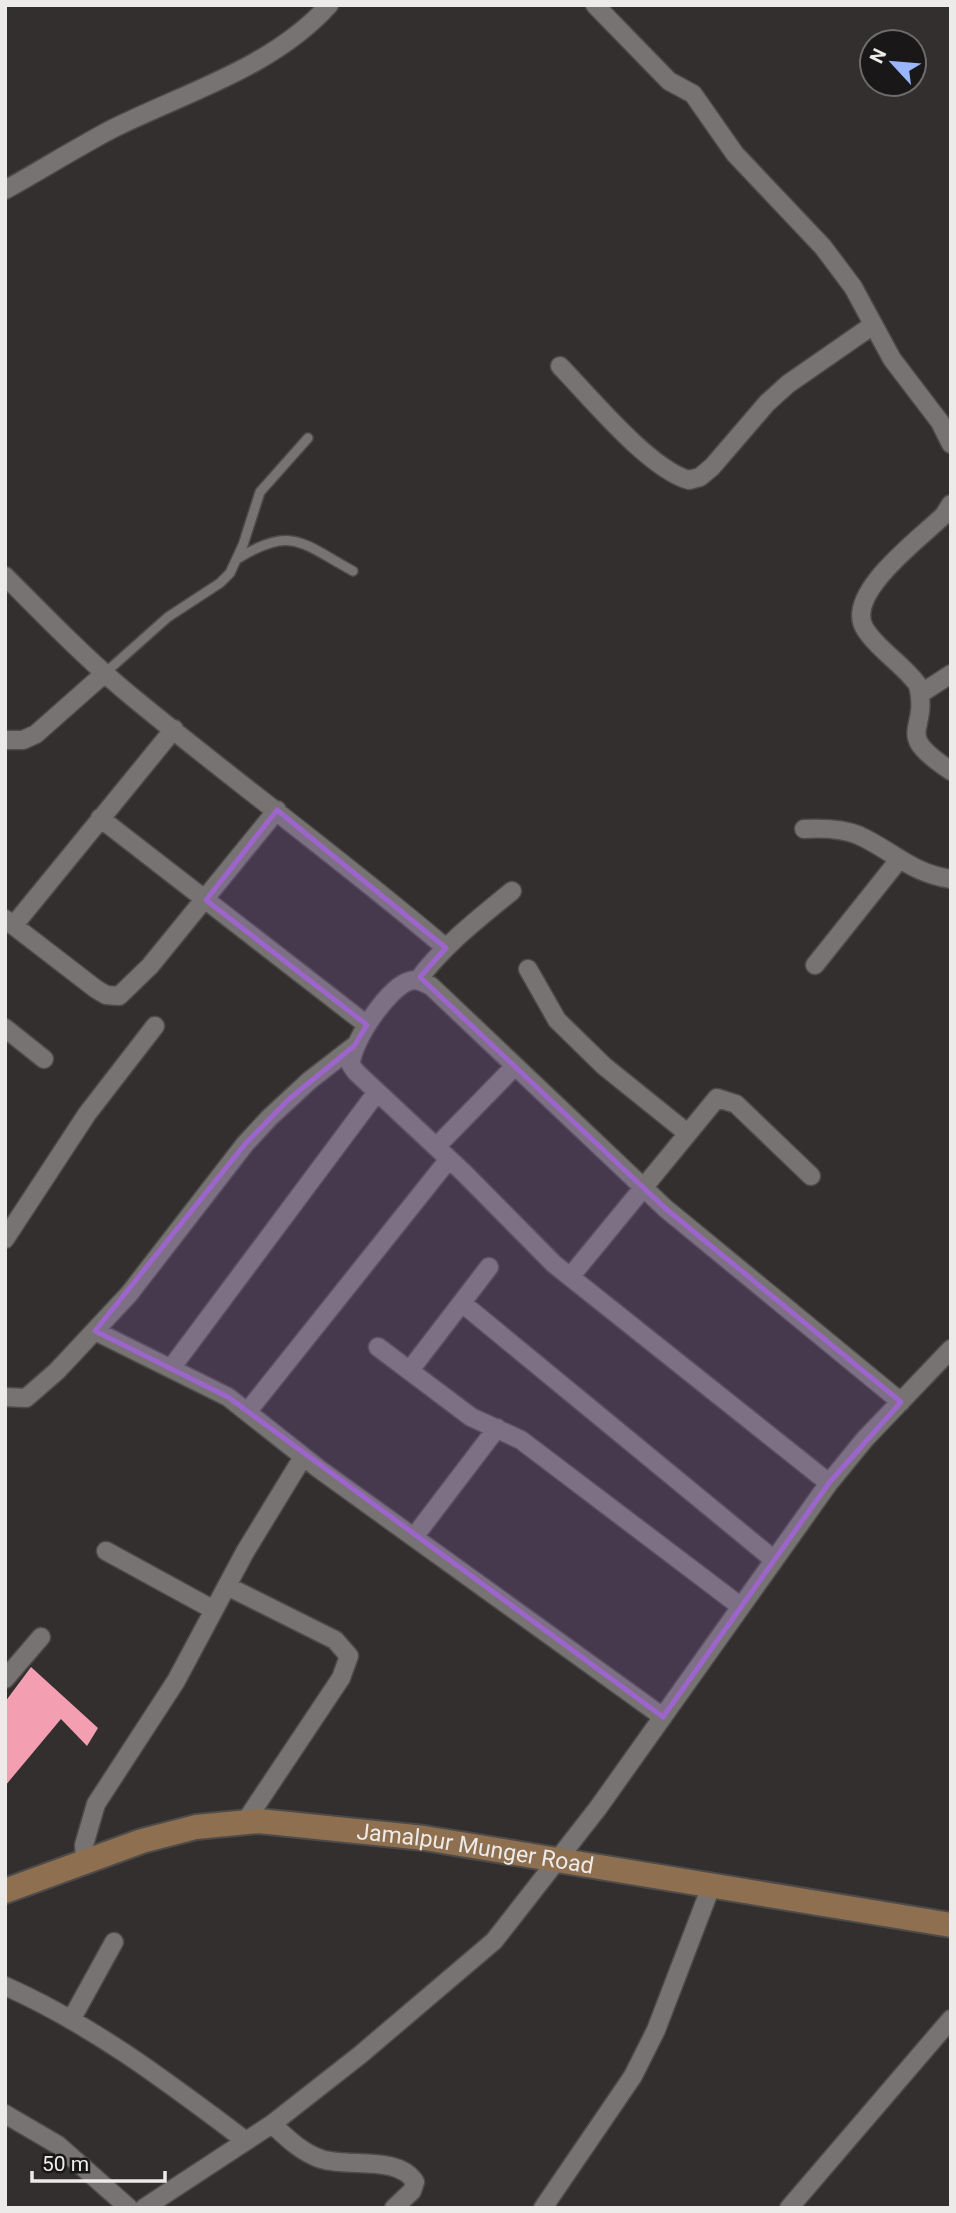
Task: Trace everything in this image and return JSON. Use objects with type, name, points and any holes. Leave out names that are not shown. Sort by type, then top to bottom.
[{"type":"street","points":[[5,190],[112,129],[214,83],[281,47],[329,5]]},
{"type":"street","points":[[595,5],[669,81],[697,99],[735,154],[822,247],[853,287],[892,359],[940,422],[951,444]]},
{"type":"street","points":[[560,366],[639,446],[662,465],[689,480],[700,477],[712,467],[767,403],[788,384],[873,325]]},
{"type":"street","points":[[951,504],[944,515],[868,589],[861,609],[861,620],[866,630],[911,675],[920,694],[917,741],[922,751],[951,771]]},
{"type":"street","points":[[5,576],[105,673],[446,948]]},
{"type":"street","points":[[5,740],[23,740],[36,734],[105,673]]},
{"type":"street","points":[[920,694],[951,674]]},
{"type":"street","points":[[174,729],[9,922],[96,989],[106,995],[119,996],[150,966],[277,810]]},
{"type":"street","points":[[100,818],[367,1025]]},
{"type":"street","points":[[804,829],[822,828],[857,835],[917,871],[951,878]]},
{"type":"street","points":[[815,965],[898,861]]},
{"type":"street","points":[[418,980],[446,948],[512,891]]},
{"type":"street","points":[[528,969],[557,1020],[604,1066],[687,1132]]},
{"type":"street","points":[[5,1397],[26,1398],[36,1392],[95,1331],[163,1252],[245,1144],[289,1099],[354,1046],[395,990],[408,981],[418,980],[442,995],[642,1188],[901,1402]]},
{"type":"street","points":[[5,1239],[72,1135],[155,1026]]},
{"type":"street","points":[[5,1028],[44,1059]]},
{"type":"street","points":[[354,1046],[351,1065],[570,1277],[829,1483]]},
{"type":"street","points":[[248,1411],[442,1153],[515,1066]]},
{"type":"street","points":[[172,1367],[377,1091]]},
{"type":"street","points":[[570,1277],[709,1103],[717,1098],[727,1098],[811,1177]]},
{"type":"street","points":[[410,1370],[489,1267]]},
{"type":"street","points":[[462,1303],[774,1559]]},
{"type":"street","points":[[95,1331],[172,1367],[248,1411],[303,1457],[663,1717]]},
{"type":"street","points":[[379,1347],[471,1417],[522,1440],[740,1606]]},
{"type":"street","points":[[144,2208],[272,2124],[360,2055],[494,1941],[663,1717],[829,1483],[951,1349]]},
{"type":"street","points":[[414,1537],[497,1428]]},
{"type":"street","points":[[85,1861],[84,1845],[96,1804],[176,1681],[262,1521],[303,1457]]},
{"type":"street","points":[[106,1551],[214,1610]]},
{"type":"street","points":[[227,1586],[335,1640],[349,1656],[341,1678],[245,1822]]},
{"type":"street","points":[[5,1679],[41,1637]]},
{"type":"street","name":"Jamalpur Munger Road","points":[[5,1891],[85,1861],[196,1826],[245,1822],[293,1823],[424,1838],[559,1858],[951,1925]]},
{"type":"street","points":[[543,2208],[633,2076],[656,2030],[712,1884]]},
{"type":"street","points":[[71,2020],[114,1942]]},
{"type":"street","points":[[5,1986],[71,2020],[167,2082],[246,2141]]},
{"type":"street","points":[[789,2208],[951,2019]]},
{"type":"street","points":[[5,2114],[58,2145],[129,2208]]},
{"type":"street","points":[[272,2124],[294,2144],[321,2158],[337,2163],[387,2166],[411,2176],[415,2182],[412,2191],[394,2208]]},
{"type":"lane","points":[[105,673],[167,617],[220,583],[237,559],[260,492],[308,438]]},
{"type":"lane","points":[[237,559],[262,544],[278,539],[291,540],[353,571]]},
{"type":"highlighted area","points":[[277,810],[446,948],[420,977],[665,1208],[901,1402],[829,1483],[663,1717],[228,1397],[95,1331],[245,1144],[289,1099],[354,1046],[367,1025],[206,900]]},
{"type":"building","points":[[31,1667],[98,1728],[87,1746],[61,1719],[5,1786],[5,1702]]}]
